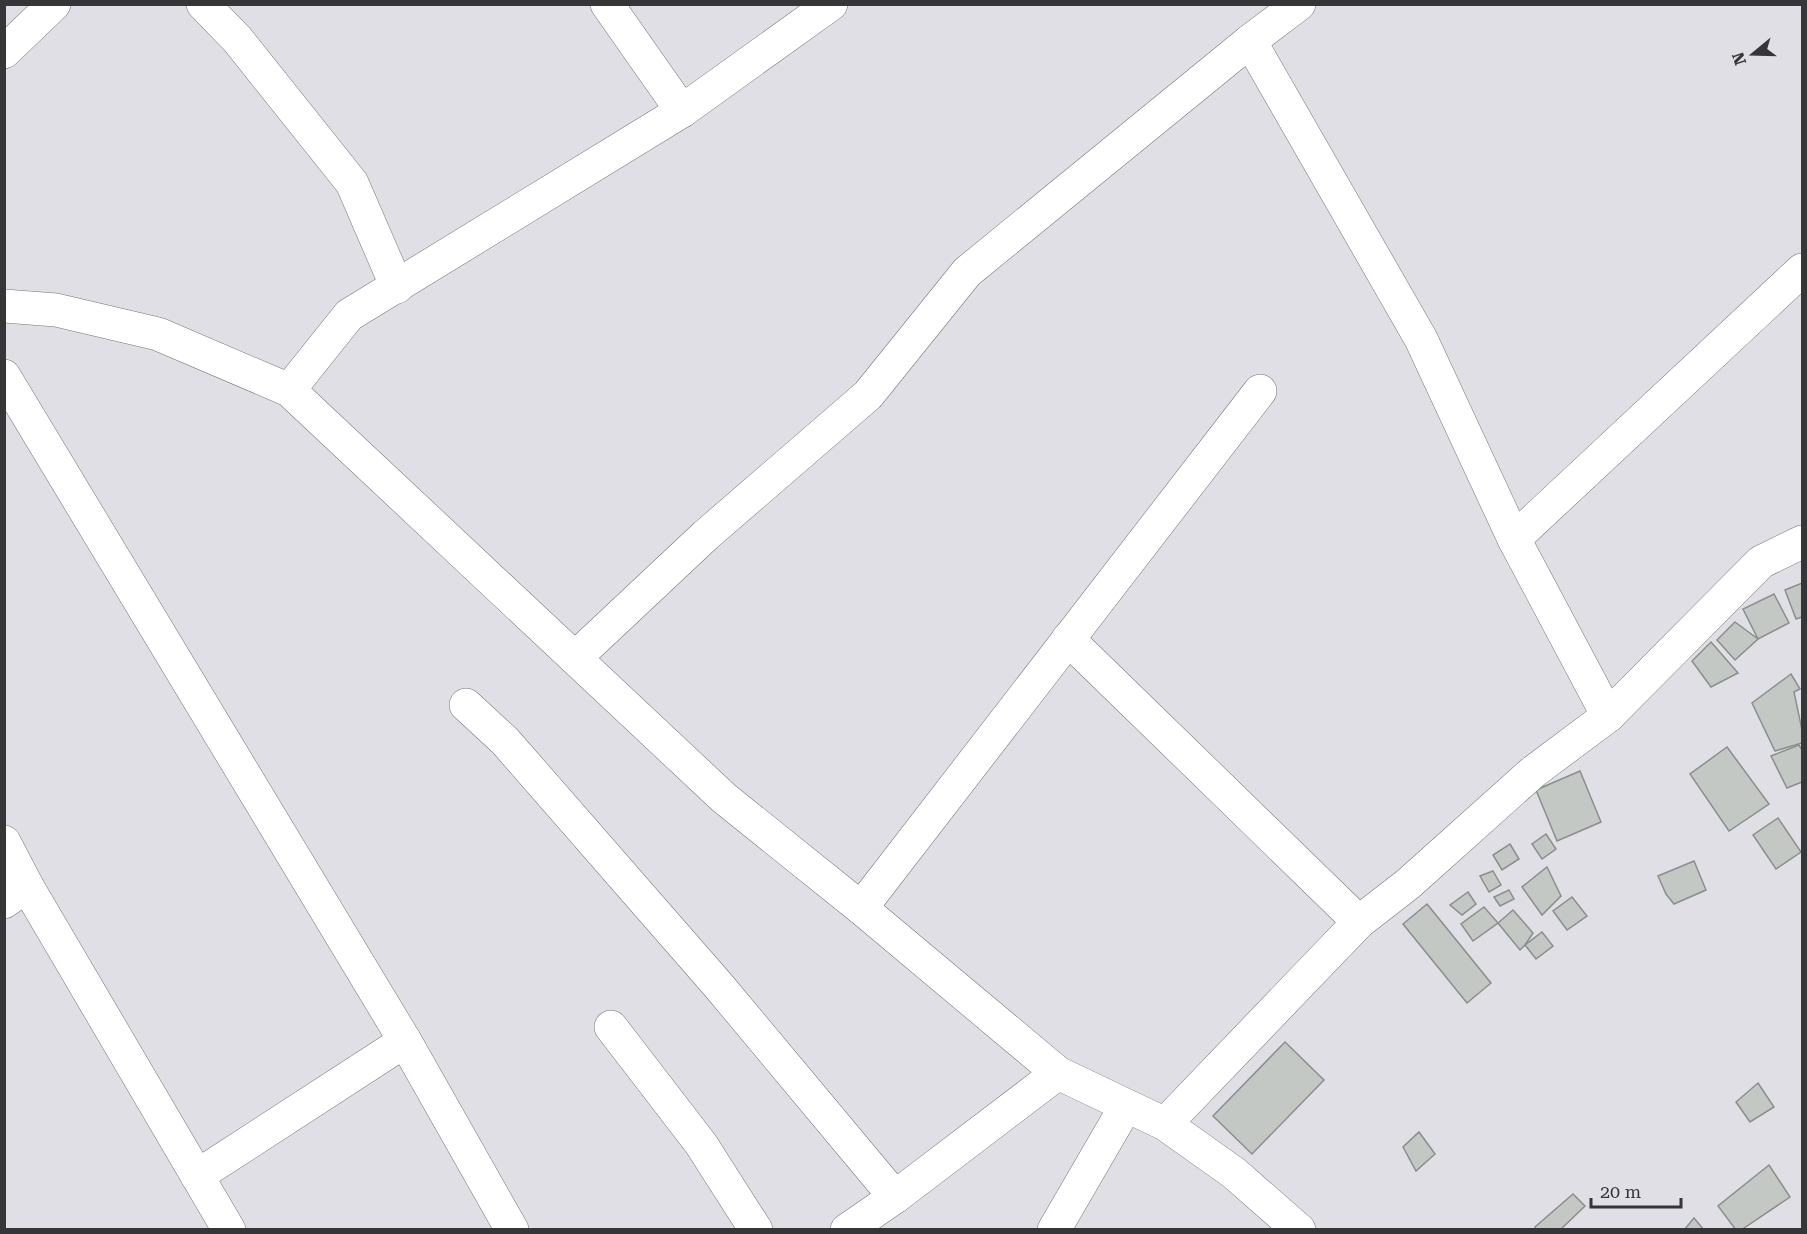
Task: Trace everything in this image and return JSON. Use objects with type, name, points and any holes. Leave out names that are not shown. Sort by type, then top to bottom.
[{"type":"street","points":[[4,52],[54,4]]},
{"type":"street","points":[[203,4],[237,39],[352,183],[397,287]]},
{"type":"street","points":[[607,4],[682,111]]},
{"type":"street","points":[[289,390],[349,315],[682,111],[831,4]]},
{"type":"street","points":[[575,658],[706,535],[868,395],[967,272],[1250,41],[1299,4]]},
{"type":"street","points":[[1250,41],[1421,339],[1514,539],[1608,716]]},
{"type":"street","points":[[1514,539],[1803,270]]},
{"type":"street","points":[[4,306],[57,310],[158,334],[289,390],[724,798],[861,908],[1058,1073],[1165,1124],[1234,1173],[1299,1230]]},
{"type":"street","points":[[4,376],[405,1041],[512,1230]]},
{"type":"street","points":[[861,908],[1260,391]]},
{"type":"street","points":[[1165,1124],[1359,922],[1408,884],[1533,772],[1608,716],[1761,562],[1803,542]]},
{"type":"street","points":[[1068,639],[1359,922]]},
{"type":"street","points":[[466,705],[505,741],[718,985],[895,1197]]},
{"type":"street","points":[[4,842],[16,894],[197,1176],[229,1230]]},
{"type":"street","points":[[611,1027],[701,1144],[756,1230]]},
{"type":"street","points":[[197,1176],[405,1041]]},
{"type":"street","points":[[847,1230],[895,1197],[1058,1073]]},
{"type":"street","points":[[1054,1230],[1126,1106]]},
{"type":"building","points":[[1802,583],[1802,617],[1796,619],[1785,590]]},
{"type":"building","points":[[1774,594],[1789,623],[1758,639],[1743,609]]},
{"type":"building","points":[[1735,622],[1758,639],[1735,660],[1717,640]]},
{"type":"building","points":[[1711,642],[1738,673],[1711,687],[1692,661]]},
{"type":"building","points":[[1791,674],[1800,689],[1794,692],[1802,730],[1802,743],[1775,751],[1752,703]]},
{"type":"building","points":[[1799,745],[1802,750],[1802,782],[1787,788],[1771,756]]},
{"type":"building","points":[[1727,747],[1769,804],[1729,831],[1690,774]]},
{"type":"building","points":[[1580,771],[1601,822],[1557,841],[1536,790]]},
{"type":"building","points":[[1778,818],[1801,852],[1776,869],[1753,835]]},
{"type":"building","points":[[1546,834],[1556,849],[1542,859],[1532,844]]},
{"type":"building","points":[[1510,844],[1519,859],[1502,870],[1493,855]]},
{"type":"building","points":[[1694,861],[1706,890],[1674,904],[1666,894],[1658,876]]},
{"type":"building","points":[[1547,867],[1561,896],[1542,915],[1522,887]]},
{"type":"building","points":[[1493,871],[1501,885],[1489,892],[1480,876]]},
{"type":"building","points":[[1509,890],[1514,899],[1500,906],[1494,897]]},
{"type":"building","points":[[1468,892],[1476,904],[1462,915],[1450,905]]},
{"type":"building","points":[[1572,897],[1587,916],[1567,930],[1553,911]]},
{"type":"building","points":[[1427,904],[1491,983],[1467,1003],[1403,924]]},
{"type":"building","points":[[1484,907],[1498,923],[1473,941],[1461,924]]},
{"type":"building","points":[[1513,910],[1533,933],[1520,950],[1498,923]]},
{"type":"building","points":[[1542,932],[1553,946],[1536,959],[1525,945]]},
{"type":"building","points":[[1285,1042],[1324,1080],[1252,1154],[1213,1116]]},
{"type":"building","points":[[1758,1083],[1774,1107],[1750,1122],[1736,1102]]},
{"type":"building","points":[[1419,1132],[1435,1154],[1416,1171],[1403,1147]]},
{"type":"building","points":[[1769,1165],[1790,1197],[1741,1230],[1736,1230],[1718,1206]]},
{"type":"building","points":[[1573,1194],[1585,1206],[1560,1230],[1536,1230],[1535,1227]]},
{"type":"building","points":[[1694,1218],[1704,1230],[1684,1230]]}]
